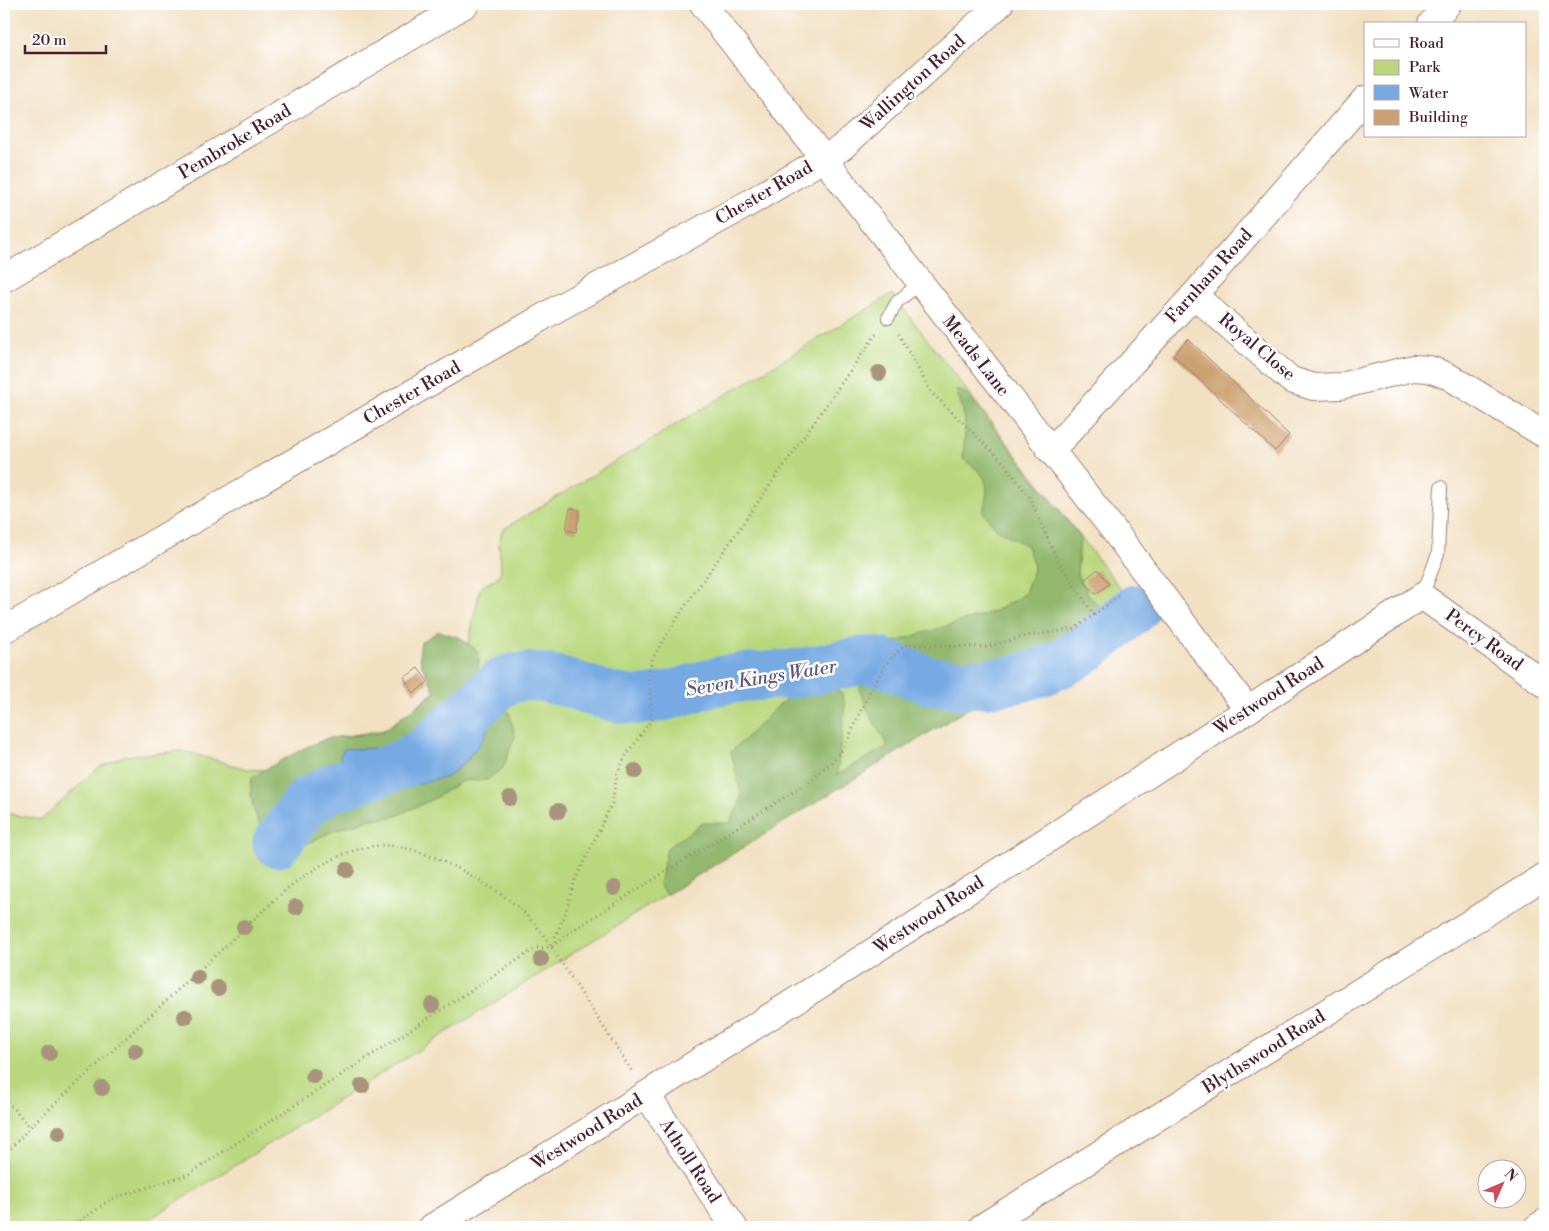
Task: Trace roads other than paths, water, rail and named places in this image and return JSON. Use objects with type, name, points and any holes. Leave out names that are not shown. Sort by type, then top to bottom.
[{"type":"street","name":"Pembroke Road","points":[[4,279],[466,4]]},
{"type":"street","name":"Meads Lane","points":[[703,4],[822,159],[1115,532],[1248,710]]},
{"type":"street","name":"Wallington Road","points":[[822,159],[841,148],[1000,4]]},
{"type":"street","points":[[1433,22],[1448,4]]},
{"type":"street","name":"Farnham Road","points":[[1049,449],[1063,438],[1194,295],[1364,100]]},
{"type":"street","name":"Chester Road","points":[[4,630],[560,307],[744,206],[822,159]]},
{"type":"street","name":"Royal Close","points":[[1194,295],[1291,380],[1314,387],[1340,386],[1413,368],[1429,369],[1448,376],[1545,435]]},
{"type":"street","name":"Westwood Road","points":[[432,1227],[647,1095],[1248,710],[1422,596]]},
{"type":"street","name":"Percy Road","points":[[1422,596],[1545,684]]},
{"type":"street","name":"Blythswood Road","points":[[982,1227],[1545,876]]},
{"type":"street","name":"Atholl Road","points":[[647,1095],[734,1227]]},
{"type":"street","points":[[1537,1227],[1545,1222]]},
{"type":"lane","points":[[888,318],[897,302],[920,283]]},
{"type":"lane","points":[[1422,596],[1438,554],[1441,487]]},
{"type":"water","points":[[465,701],[472,701],[487,719],[488,728],[484,738],[466,761],[447,777],[375,794],[343,767],[340,756],[344,749],[387,748],[414,740]]},
{"type":"waterway","name":"Seven Kings Water","points":[[277,843],[308,801],[332,788],[401,765],[426,751],[503,681],[521,677],[538,677],[556,680],[625,699],[642,700],[661,697],[729,679],[798,673],[853,662],[870,661],[879,662],[933,681],[965,684],[999,682],[1032,675],[1062,663],[1090,646],[1135,609]]}]
